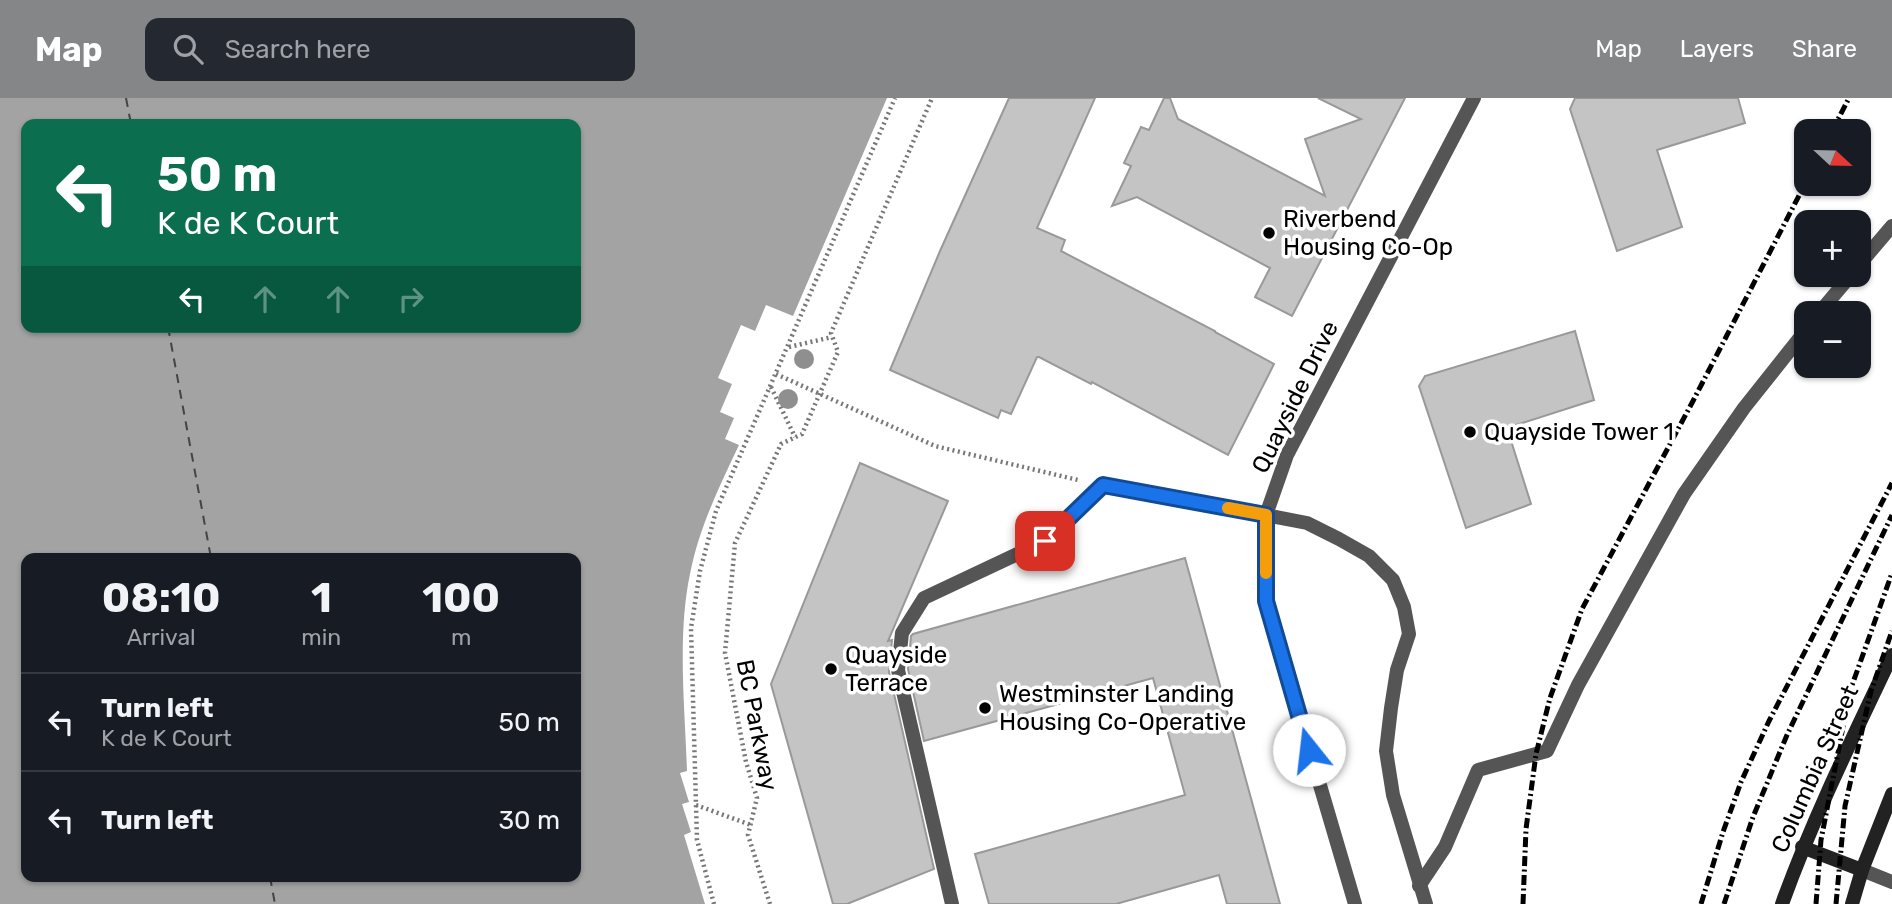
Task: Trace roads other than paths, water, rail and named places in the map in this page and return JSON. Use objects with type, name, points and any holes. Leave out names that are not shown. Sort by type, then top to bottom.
[{"type":"main road","name":"Columbia Street","points":[[1782,904],[1828,788],[1892,655]]},
{"type":"main road","points":[[1852,904],[1862,870],[1892,794]]},
{"type":"main road","points":[[1802,848],[1862,870]]},
{"type":"street","name":"Quayside Drive","points":[[1354,904],[1266,601],[1266,515],[1287,455],[1474,98]]},
{"type":"street","points":[[1871,251],[1892,226]]},
{"type":"street","points":[[1829,301],[1841,287]]},
{"type":"street","points":[[1419,886],[1445,847],[1478,770],[1547,751],[1578,685],[1684,494],[1744,408],[1794,345]]},
{"type":"street","points":[[952,904],[898,670],[902,633],[923,598],[1045,541],[1103,485],[1307,523],[1369,556],[1393,580],[1404,607],[1409,634],[1398,670],[1386,751],[1394,795],[1426,904]]},
{"type":"street","points":[[1862,870],[1892,882]]},
{"type":"railway","points":[[1838,119],[1849,98]]},
{"type":"railway","points":[[1523,904],[1526,829],[1536,754],[1550,698],[1582,609],[1799,196]]},
{"type":"railway","points":[[1701,904],[1741,782],[1769,721],[1892,483]]},
{"type":"railway","points":[[1724,904],[1753,817],[1787,735],[1892,515]]},
{"type":"railway","points":[[1816,904],[1821,840],[1850,691],[1892,573]]},
{"type":"railway","points":[[1836,904],[1845,806],[1871,691],[1892,631]]},
{"type":"place","name":"Riverbend Housing Co-Op","points":[[1269,233]]},
{"type":"place","name":"Quayside Tower 1","points":[[1470,432]]},
{"type":"place","name":"Quayside Terrace","points":[[831,669]]},
{"type":"place","name":"Westminster Landing Housing Co-Operative","points":[[985,708]]}]
